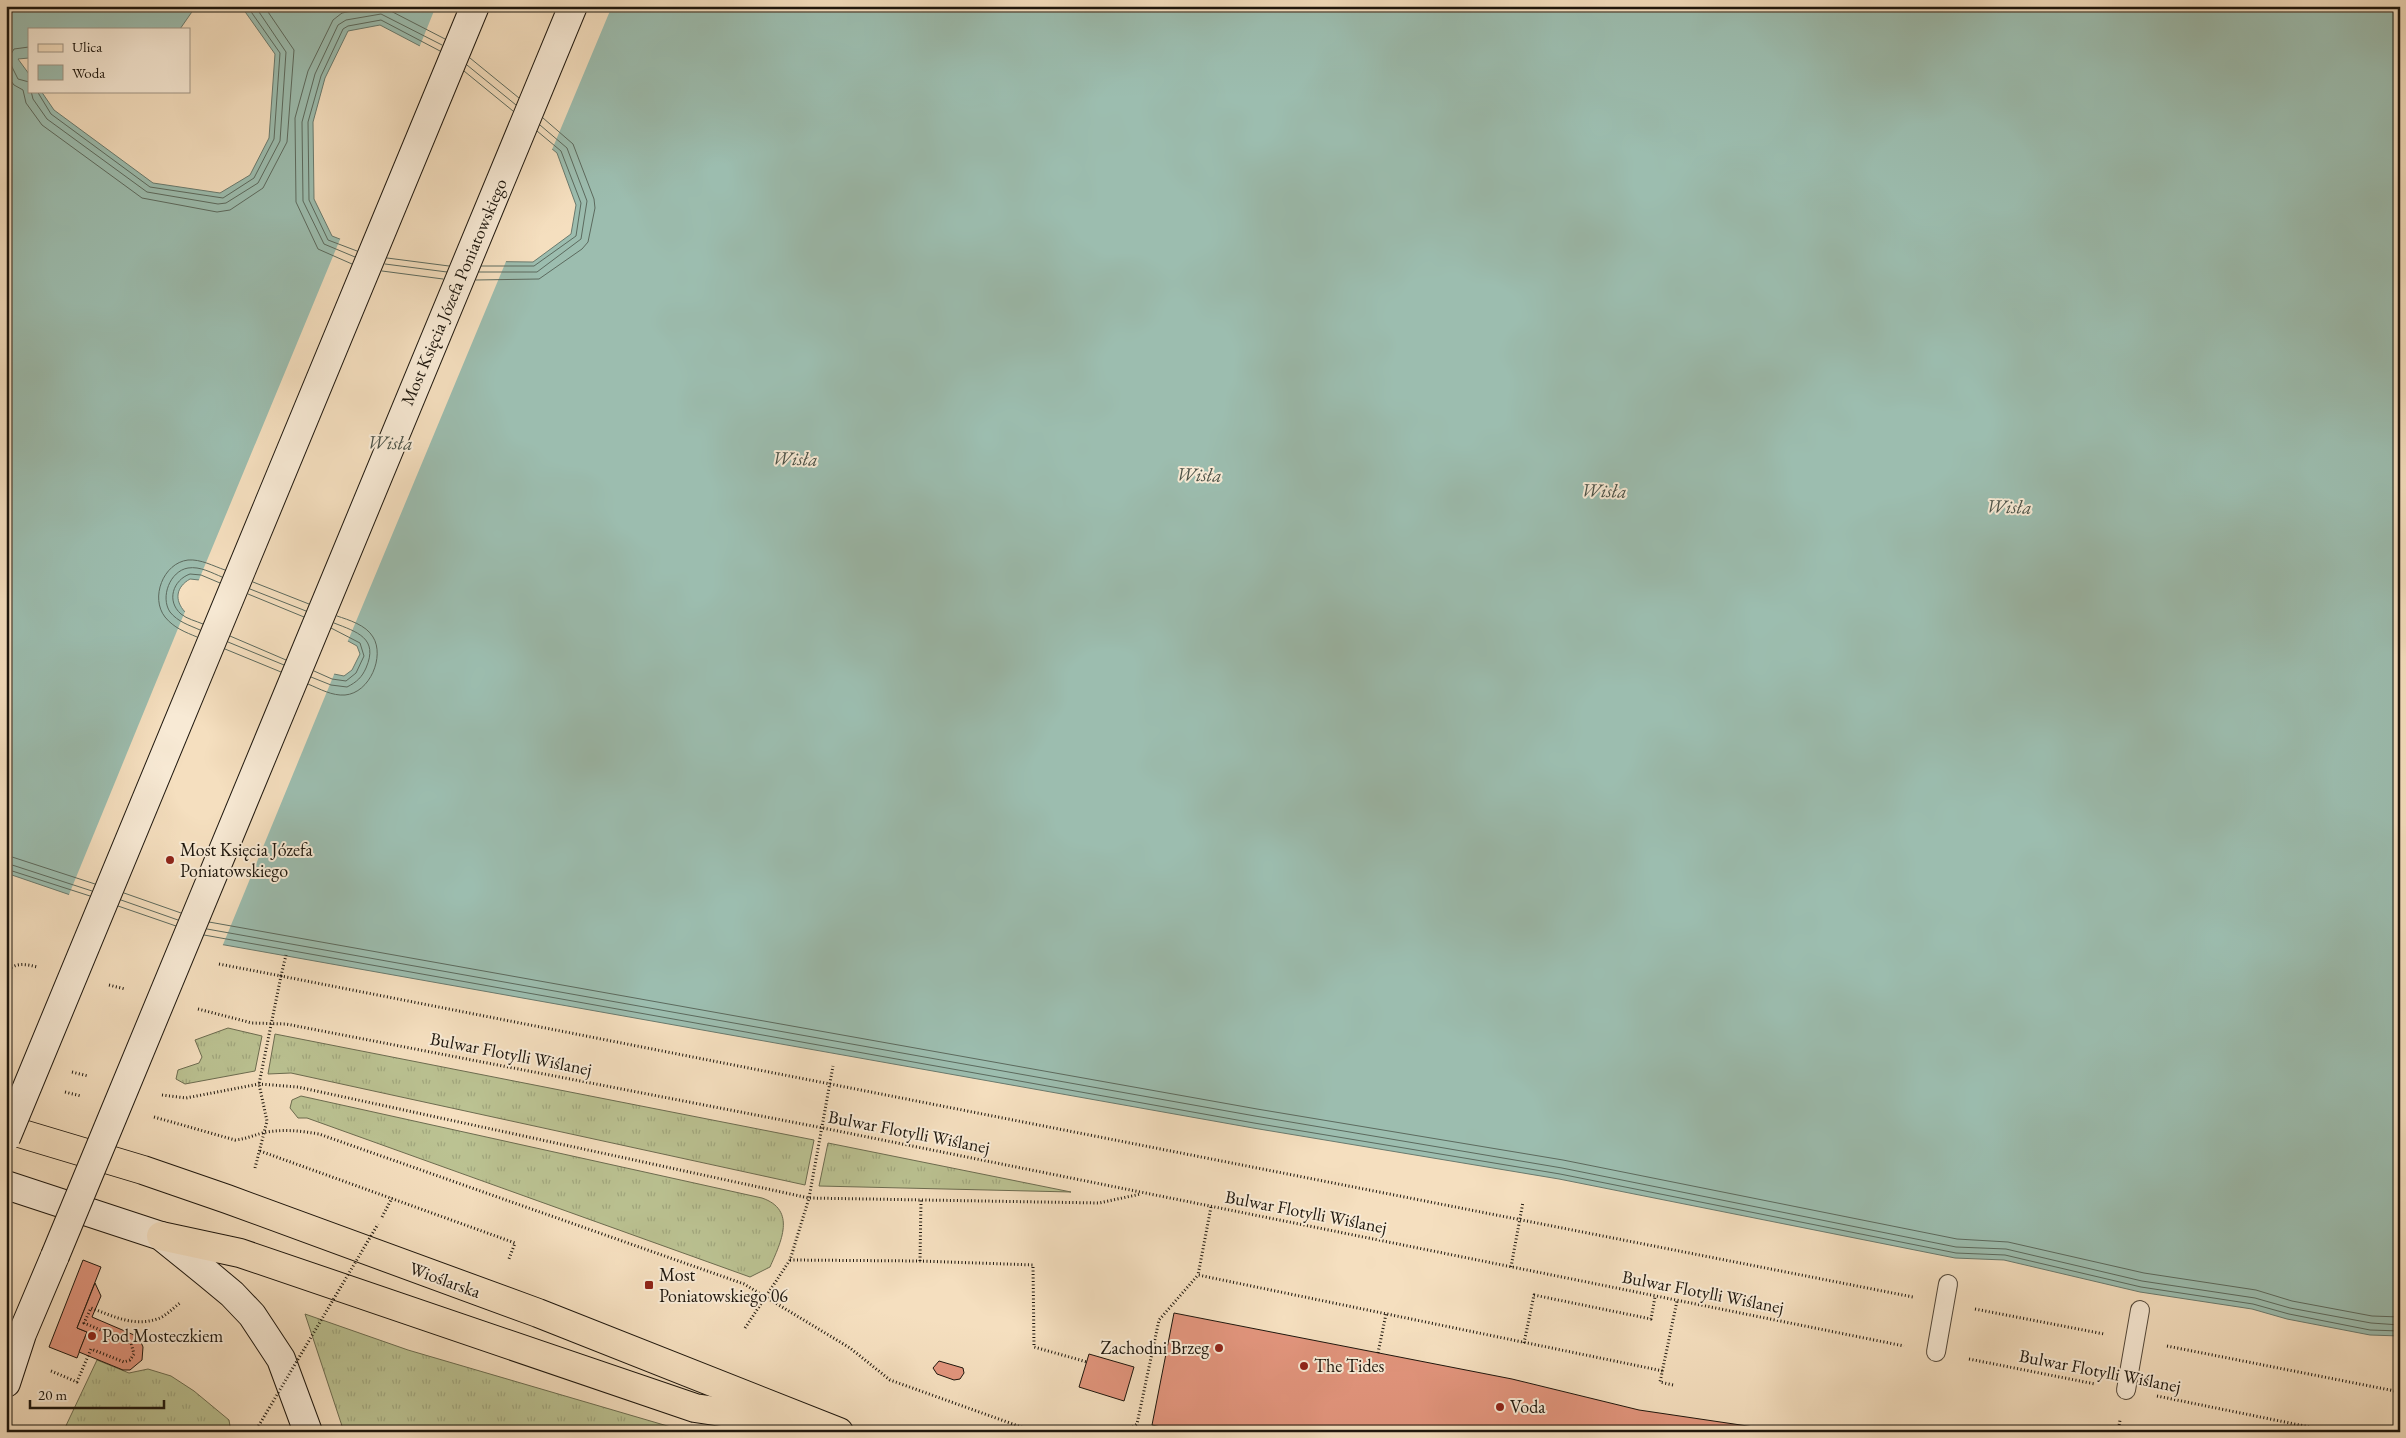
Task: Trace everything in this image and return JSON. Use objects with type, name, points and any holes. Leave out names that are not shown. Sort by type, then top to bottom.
[{"type":"main road","points":[[6,1138],[475,6]]},
{"type":"main road","name":"Most Księcia Józefa Poniatowskiego","points":[[6,1383],[22,1334],[573,6]]},
{"type":"main road","name":"Wioślarska","points":[[6,1130],[48,1140],[227,1199],[529,1310],[834,1430]]},
{"type":"main road","points":[[6,1185],[161,1236],[240,1253],[694,1408],[834,1430]]},
{"type":"main road","points":[[161,1236],[232,1294],[252,1315],[281,1359],[308,1432]]},
{"type":"lane","points":[[1936,1352],[1948,1284]]},
{"type":"lane","points":[[2126,1390],[2140,1310]]},
{"type":"path","points":[[255,1168],[265,1132],[266,1121],[259,1084],[286,955]]},
{"type":"path","points":[[219,964],[2400,1392]]},
{"type":"path","name":"Bulwar Flotylli Wiślanej","points":[[271,1023],[286,1024],[822,1128],[2334,1432]]},
{"type":"path","points":[[744,1328],[790,1260],[809,1198],[833,1066]]},
{"type":"path","points":[[71,1072],[90,1077]]},
{"type":"path","points":[[154,1094],[173,1098],[186,1098],[259,1084],[298,1087],[809,1198],[1099,1203],[1144,1193]]},
{"type":"path","points":[[63,1091],[82,1096]]},
{"type":"path","points":[[149,1115],[236,1140],[247,1139],[265,1132],[293,1129],[319,1134],[744,1284],[850,1348],[890,1380],[1035,1432]]},
{"type":"path","points":[[260,1151],[515,1243],[509,1259]]},
{"type":"path","points":[[255,1432],[392,1198]]},
{"type":"path","points":[[920,1261],[921,1200]]},
{"type":"path","points":[[1511,1267],[1523,1202]]},
{"type":"path","points":[[1130,1429],[1137,1424],[1159,1320],[1198,1275],[1211,1207]]},
{"type":"path","points":[[790,1260],[920,1261],[1033,1265],[1034,1347],[1086,1362]]},
{"type":"path","points":[[1198,1275],[1663,1371]]},
{"type":"path","points":[[1524,1342],[1534,1295],[1651,1319],[1656,1297]]},
{"type":"path","points":[[1673,1385],[1660,1382],[1677,1301]]},
{"type":"path","points":[[51,1371],[77,1382],[91,1349],[124,1362],[130,1360],[134,1354],[131,1343],[84,1323],[91,1308],[127,1322],[158,1319],[180,1303]]},
{"type":"path","points":[[1378,1353],[1386,1314]]},
{"type":"path","points":[[2118,1432],[2119,1422]]},
{"type":"green space","points":[[228,1028],[262,1036],[255,1071],[185,1084],[176,1079],[178,1070],[199,1063],[202,1057],[195,1040]]},
{"type":"green space","points":[[275,1034],[814,1140],[805,1185],[291,1073],[268,1074]]},
{"type":"green space","points":[[301,1096],[762,1198],[773,1203],[780,1210],[783,1219],[782,1237],[770,1267],[750,1277],[307,1118],[298,1118],[290,1108],[292,1100]]},
{"type":"green space","points":[[828,1143],[1071,1192],[819,1186]]},
{"type":"green space","points":[[305,1314],[408,1350],[688,1432],[344,1432]]},
{"type":"green space","points":[[97,1360],[129,1373],[148,1369],[171,1376],[194,1391],[229,1420],[231,1432],[63,1432]]},
{"type":"water","name":"Wisła","points":[[6,6],[196,6],[181,28],[28,28],[28,58],[18,59],[28,73],[28,92],[42,92],[54,110],[153,183],[220,193],[250,175],[269,138],[275,54],[241,6],[2400,6],[2400,1336],[2370,1335],[2287,1319],[2252,1309],[2140,1292],[2004,1260],[1955,1258],[1559,1179],[1253,1128],[208,942],[6,873]],"holes":[[[380,25],[439,56],[557,153],[576,205],[571,234],[533,262],[446,261],[368,250],[332,236],[314,199],[313,122],[325,78],[348,31]],[[190,579],[199,580],[357,646],[360,654],[352,670],[344,676],[334,674],[185,612],[179,603],[179,590]]]},
{"type":"pier","points":[[436,6],[612,6],[551,152],[437,58],[419,48]]},
{"type":"pier","points":[[341,237],[369,247],[446,258],[507,259],[347,643],[198,582]]},
{"type":"pier","points":[[186,609],[335,672],[222,947],[68,897]]},
{"type":"building","points":[[83,1260],[101,1267],[77,1328],[87,1332],[77,1358],[49,1347]]},
{"type":"building","points":[[95,1283],[101,1296],[92,1317],[134,1335],[140,1340],[143,1347],[142,1360],[130,1370],[123,1370],[79,1352],[87,1332],[77,1328]]},
{"type":"building","name":"The Tides","points":[[1174,1313],[1512,1379],[1639,1410],[1788,1432],[1184,1432],[1152,1425]]},
{"type":"building","points":[[1089,1354],[1134,1367],[1124,1401],[1079,1387]]},
{"type":"building","points":[[939,1361],[963,1368],[964,1373],[960,1379],[954,1380],[937,1374],[933,1368]]},
{"type":"place","name":"Most Księcia Józefa Poniatowskiego","points":[[170,860]]},
{"type":"place","name":"Most Poniatowskiego 06","points":[[649,1285]]},
{"type":"place","name":"Pod Mosteczkiem","points":[[92,1336]]},
{"type":"place","name":"Zachodni Brzeg","points":[[1219,1348]]},
{"type":"place","name":"The Tides","points":[[1304,1366]]},
{"type":"place","name":"Voda","points":[[1500,1407]]}]
